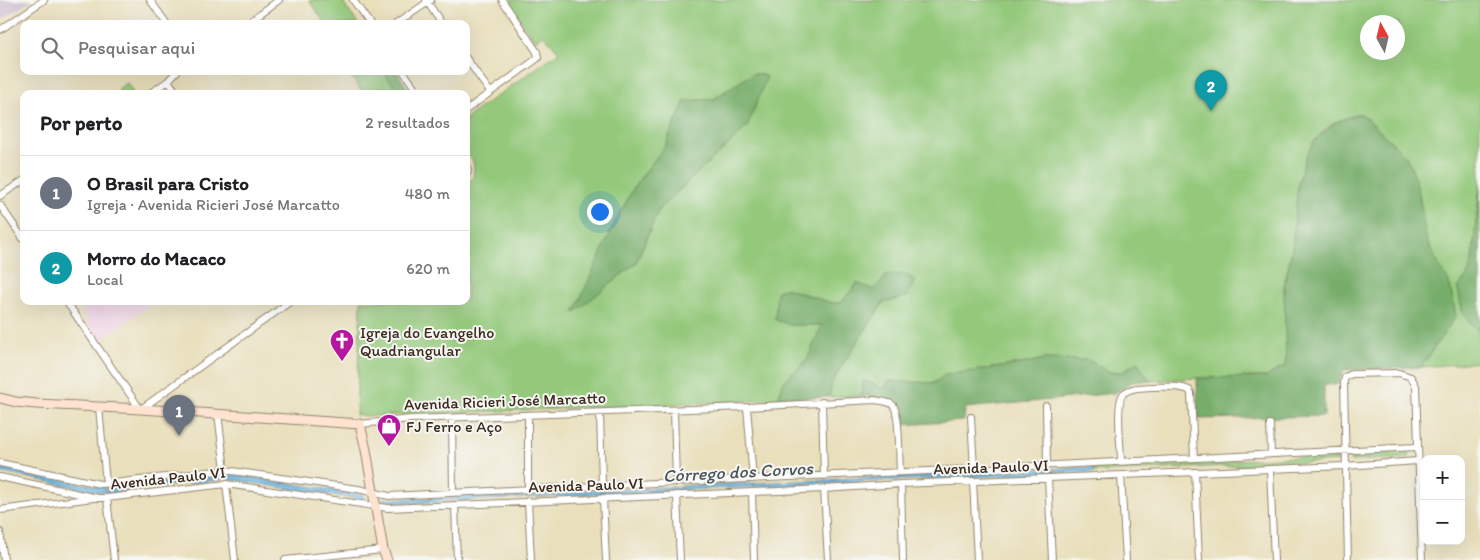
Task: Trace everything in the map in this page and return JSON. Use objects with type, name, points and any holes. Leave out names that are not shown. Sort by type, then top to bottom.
[{"type":"main road","name":"Avenida Ricieri José Marcatto","points":[[0,398],[37,404],[360,424]]},
{"type":"main road","points":[[360,424],[374,492],[383,550],[387,560]]},
{"type":"street","points":[[0,30],[44,0]]},
{"type":"street","points":[[150,0],[164,20]]},
{"type":"street","points":[[252,20],[280,0]]},
{"type":"street","points":[[353,0],[367,20]]},
{"type":"street","points":[[470,107],[538,58],[537,52],[502,0]]},
{"type":"street","points":[[402,20],[428,1],[440,20]]},
{"type":"street","points":[[470,64],[490,92]]},
{"type":"street","points":[[155,90],[174,75]]},
{"type":"street","points":[[406,75],[415,90]]},
{"type":"street","points":[[168,81],[175,90]]},
{"type":"street","points":[[0,196],[20,183]]},
{"type":"street","points":[[0,205],[20,234]]},
{"type":"street","points":[[68,305],[140,409],[285,305]]},
{"type":"street","points":[[1348,560],[1343,388],[1345,377],[1348,375],[1400,372],[1414,380],[1416,386],[1422,560]]},
{"type":"street","points":[[1121,461],[1120,399],[1122,394],[1132,389],[1181,387],[1189,390],[1192,398],[1194,458]]},
{"type":"street","name":"Avenida Ricieri José Marcatto","points":[[360,424],[396,420],[747,407],[874,400],[892,404],[897,415],[900,472]]},
{"type":"street","points":[[822,402],[824,476]]},
{"type":"street","points":[[1046,406],[1047,465]]},
{"type":"street","points":[[747,407],[753,479]]},
{"type":"street","points":[[99,408],[106,484]]},
{"type":"street","points":[[674,410],[676,482]]},
{"type":"street","points":[[600,413],[602,485]]},
{"type":"street","points":[[218,414],[225,470]]},
{"type":"street","points":[[528,416],[528,489]]},
{"type":"street","points":[[971,417],[974,469]]},
{"type":"street","points":[[452,418],[453,493]]},
{"type":"street","points":[[1270,424],[1270,454]]},
{"type":"street","name":"Avenida Paulo VI","points":[[0,463],[106,484],[225,470],[374,492],[389,496],[1417,447]]},
{"type":"street","name":"Avenida Paulo VI","points":[[0,476],[98,498],[226,484],[388,508],[1418,462]]},
{"type":"street","points":[[1270,470],[1274,560]]},
{"type":"street","points":[[1195,472],[1199,560]]},
{"type":"street","points":[[1122,475],[1126,560]]},
{"type":"street","points":[[1048,478],[1052,560]]},
{"type":"street","points":[[973,481],[977,560]]},
{"type":"street","points":[[226,484],[235,560]]},
{"type":"street","points":[[901,484],[903,560]]},
{"type":"street","points":[[824,489],[828,560]]},
{"type":"street","points":[[752,492],[754,560]]},
{"type":"street","points":[[677,495],[680,560]]},
{"type":"street","points":[[0,510],[98,498]]},
{"type":"street","points":[[107,498],[114,560]]},
{"type":"street","points":[[603,498],[606,560]]},
{"type":"street","points":[[528,501],[531,560]]},
{"type":"street","points":[[454,505],[457,560]]},
{"type":"street","points":[[0,532],[4,560]]},
{"type":"street","points":[[285,560],[383,550]]},
{"type":"shaded area","points":[[0,0],[32,0],[0,21]]},
{"type":"shaded area","points":[[83,305],[149,305],[99,341],[81,311]]},
{"type":"green space","points":[[309,0],[341,0],[355,20],[323,20]]},
{"type":"green space","points":[[506,0],[1480,0],[1480,185],[1472,262],[1467,277],[1458,288],[1463,315],[1480,333],[1480,362],[1421,367],[1456,316],[1449,282],[1426,238],[1419,194],[1413,171],[1405,155],[1362,114],[1357,114],[1336,122],[1326,129],[1314,141],[1305,158],[1298,184],[1292,250],[1284,286],[1286,365],[1266,377],[1150,381],[1137,362],[1122,372],[1109,372],[1045,359],[946,375],[934,383],[889,381],[884,389],[864,380],[861,396],[829,397],[832,382],[883,303],[887,275],[874,290],[857,284],[841,303],[831,303],[786,288],[791,325],[823,325],[807,360],[784,381],[778,399],[608,407],[356,415],[361,305],[470,305],[470,180],[473,177],[474,169],[473,161],[470,157],[470,115],[559,52],[544,35],[535,41]],"holes":[[[735,84],[747,127],[659,209],[636,263],[585,293],[615,222],[636,184],[665,146],[685,101],[714,99]]]},
{"type":"green space","points":[[752,74],[760,74],[767,77],[747,127],[659,209],[636,263],[574,313],[615,222],[636,184],[665,146],[685,101],[714,99]]},
{"type":"green space","points":[[350,75],[386,75],[397,90],[361,90]]},
{"type":"green space","points":[[386,75],[399,75],[408,90],[397,90]]},
{"type":"green space","points":[[127,83],[131,90],[119,90]]},
{"type":"green space","points":[[1362,114],[1405,155],[1413,171],[1419,194],[1426,239],[1449,282],[1456,316],[1421,367],[1345,370],[1341,375],[1339,384],[1324,385],[1324,416],[1198,419],[1197,378],[1266,377],[1286,365],[1284,286],[1292,250],[1298,184],[1305,158],[1314,141],[1336,122]]},
{"type":"green space","points":[[1480,185],[1480,333],[1463,315],[1458,288],[1467,276],[1472,262]]},
{"type":"green space","points":[[906,274],[915,281],[907,297],[883,303],[832,382],[829,397],[778,399],[784,381],[807,360],[822,325],[791,325],[775,320],[777,291],[786,288],[831,303],[841,303],[857,283],[874,290],[887,275]]},
{"type":"green space","points":[[1045,359],[1088,360],[1109,372],[1122,372],[1137,362],[1150,381],[1132,382],[1114,393],[965,408],[964,421],[901,425],[900,412],[894,403],[884,398],[861,396],[864,380],[884,389],[889,381],[934,383],[945,375]]},
{"type":"green space","points":[[1410,453],[1409,458],[1350,460],[1351,455]]},
{"type":"green space","points":[[1341,455],[1343,460],[1341,461],[1094,472],[1093,467]]},
{"type":"water","points":[[0,467],[105,488],[105,493],[0,472]]},
{"type":"water","points":[[1093,467],[1094,472],[1048,473],[1047,469]]},
{"type":"water","points":[[1047,469],[1047,473],[975,477],[975,473]]},
{"type":"water","points":[[973,473],[974,477],[901,480],[901,476]]},
{"type":"water","points":[[225,474],[225,479],[107,493],[107,488]]},
{"type":"water","points":[[227,475],[238,475],[364,495],[365,500],[227,479]]},
{"type":"water","points":[[900,476],[900,480],[823,484],[823,480]]},
{"type":"water","points":[[821,480],[821,484],[755,487],[754,483]]},
{"type":"water","points":[[753,483],[754,487],[682,490],[681,486]]},
{"type":"water","points":[[680,487],[680,491],[603,494],[603,490]]},
{"type":"water","points":[[602,490],[602,494],[525,498],[525,494]]},
{"type":"water","points":[[524,494],[524,498],[455,501],[455,497]]},
{"type":"water","points":[[453,497],[453,501],[390,504],[384,503],[383,498],[387,499]]},
{"type":"place","name":"Morro do Macaco","points":[[1211,111]]},
{"type":"place","name":"Igreja do Evangelho Quadriangular","points":[[342,362]]},
{"type":"place","name":"O Brasil para Cristo","points":[[179,436]]},
{"type":"place","name":"FJ Ferro e Aço","points":[[389,447]]},
{"type":"water label","name":"Córrego dos Corvos","points":[[738,472]]}]
